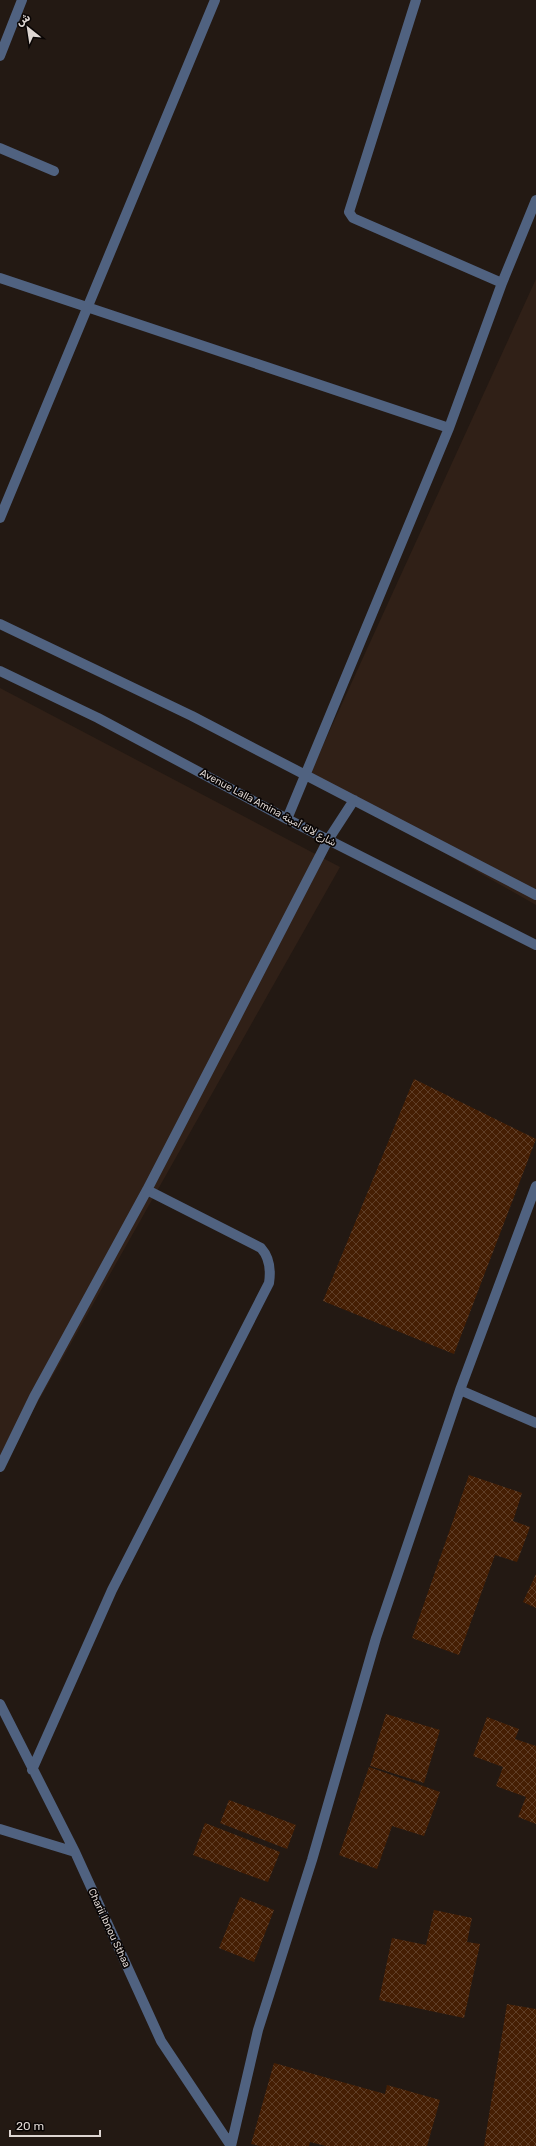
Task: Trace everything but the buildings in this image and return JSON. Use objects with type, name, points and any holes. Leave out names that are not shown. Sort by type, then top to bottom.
[{"type":"street","points":[[1,50],[22,0]]},
{"type":"street","points":[[416,0],[349,212],[353,218],[502,283]]},
{"type":"street","points":[[0,518],[88,308],[213,1]]},
{"type":"street","points":[[0,148],[54,171]]},
{"type":"street","points":[[287,819],[380,599],[449,428],[502,283],[536,200]]},
{"type":"street","points":[[0,278],[449,428]]},
{"type":"street","points":[[0,624],[192,716],[536,895]]},
{"type":"street","name":"Avenue Lalla Amina شارع لالة أمينة","points":[[0,671],[98,718],[287,819],[536,945]]},
{"type":"street","points":[[0,1467],[34,1397],[147,1190],[328,840],[354,800]]},
{"type":"street","points":[[231,2146],[258,2030],[312,1860],[376,1638],[460,1390],[536,1186]]},
{"type":"street","points":[[32,1770],[112,1590],[269,1283],[270,1275],[268,1258],[261,1248],[147,1190]]},
{"type":"street","points":[[460,1390],[536,1423]]},
{"type":"street","name":"Charii Ibnou Sthaa","points":[[0,1704],[32,1770],[75,1852],[161,2041],[231,2146]]},
{"type":"street","points":[[0,1829],[75,1852]]},
{"type":"shaded area","points":[[536,279],[536,905],[309,776]]},
{"type":"shaded area","points":[[0,688],[340,867],[0,1469]]}]
